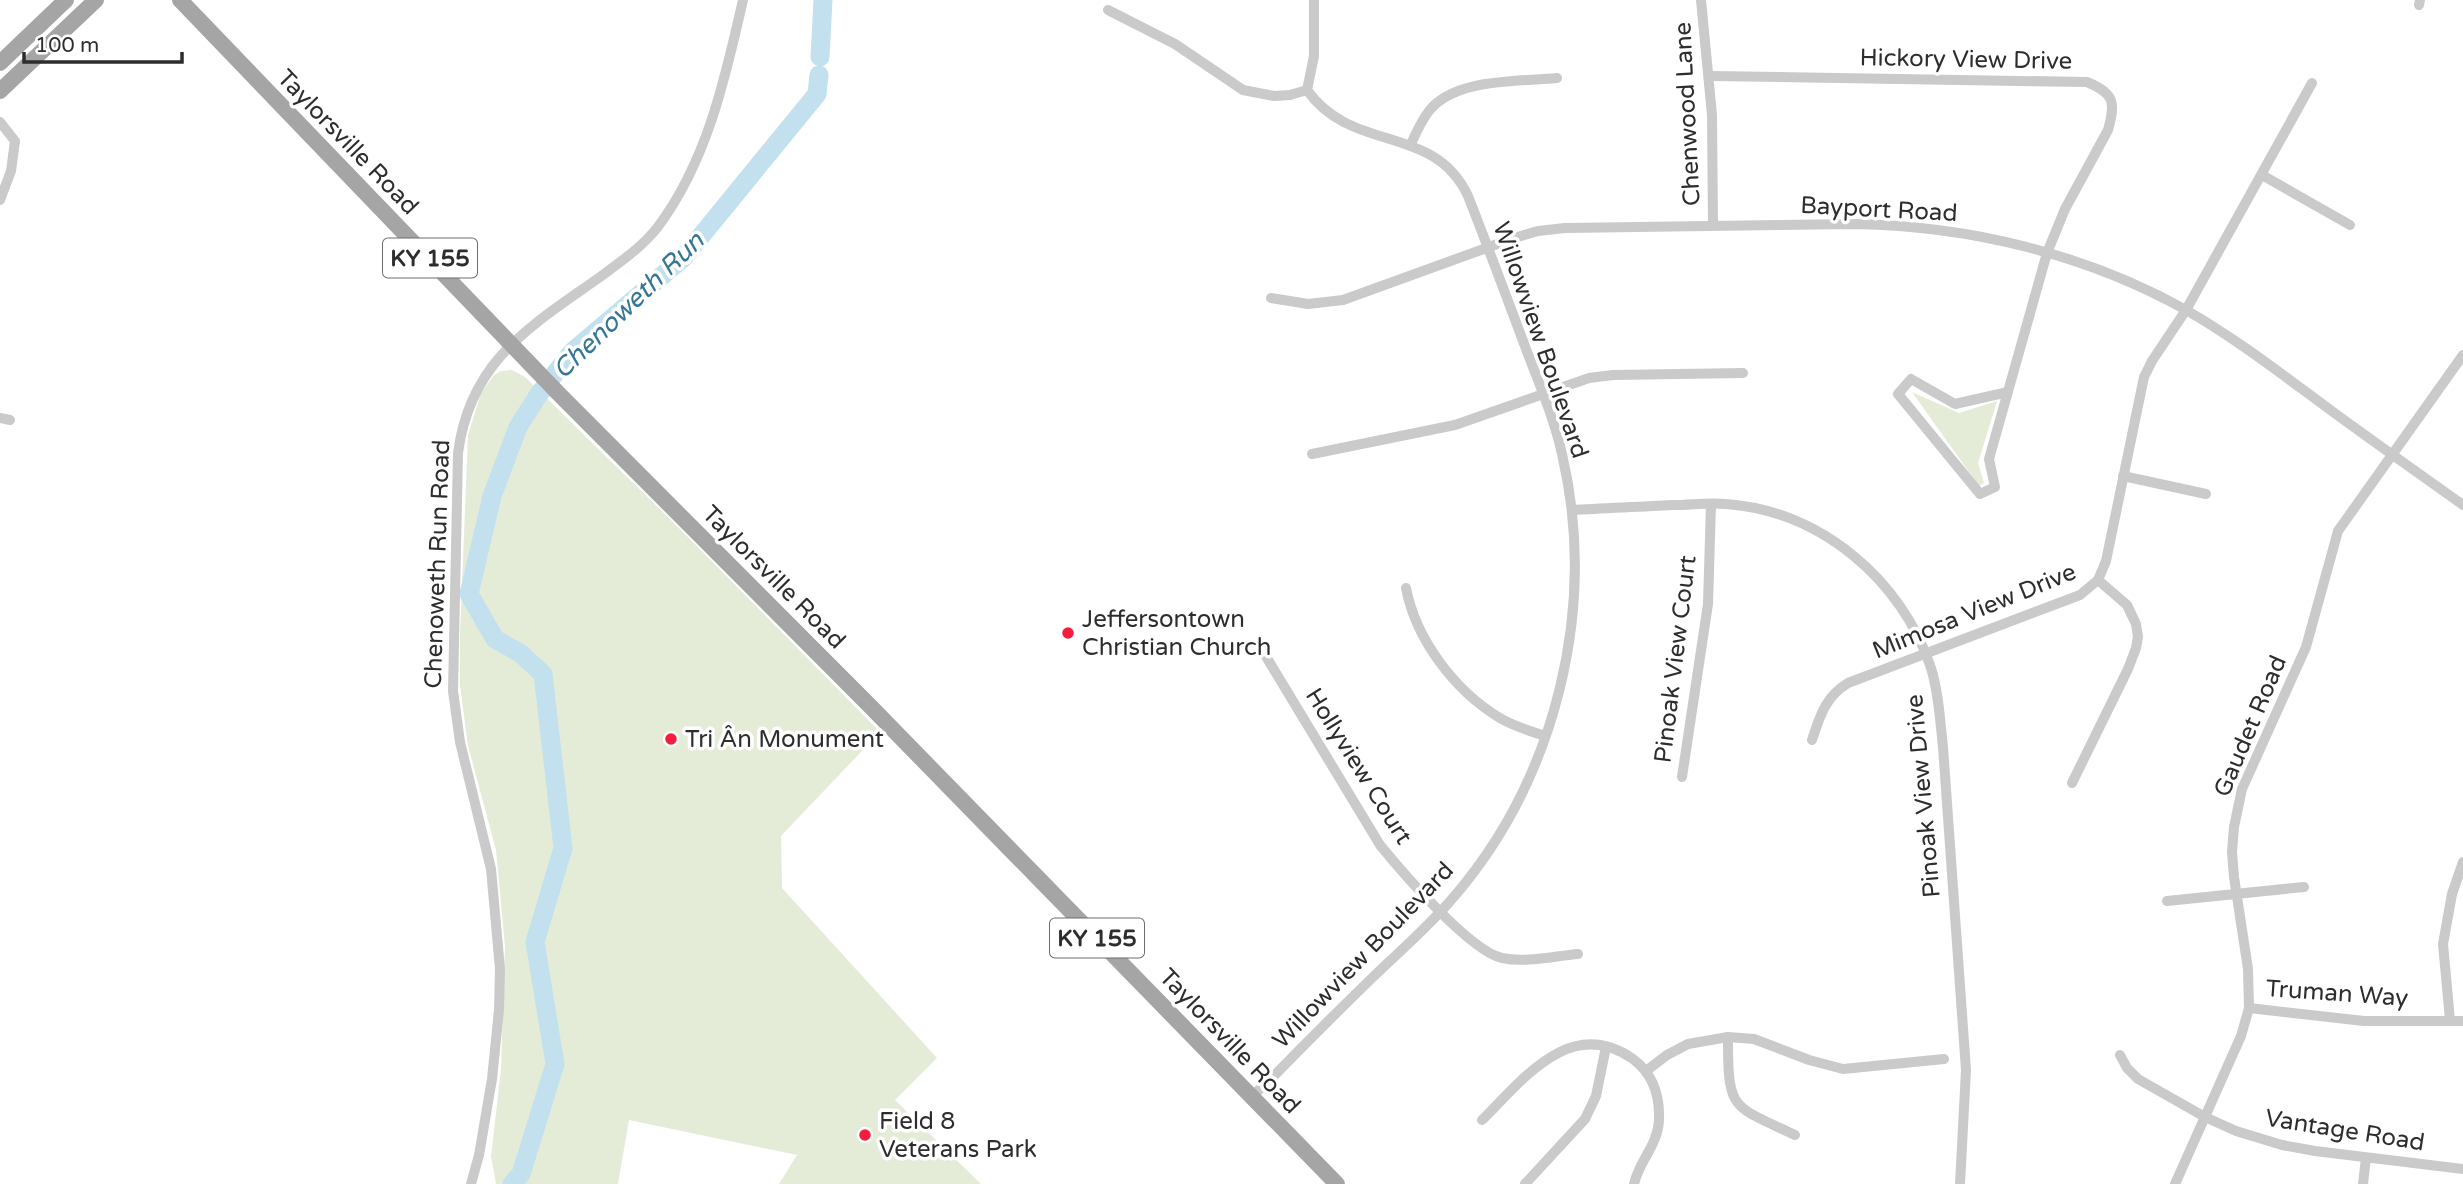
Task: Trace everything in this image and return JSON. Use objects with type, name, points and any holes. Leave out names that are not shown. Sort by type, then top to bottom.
[{"type":"main road","points":[[0,63],[66,0]]},
{"type":"main road","points":[[0,91],[96,0]]},
{"type":"main road","name":"Taylorsville Road","points":[[180,0],[559,394],[871,707],[1251,1096],[1330,1182]]},
{"type":"street","name":"Chenoweth Run Road","points":[[471,1184],[480,1156],[495,1058],[500,970],[491,869],[460,742],[453,691],[458,453],[462,429],[471,398],[486,374],[511,344],[534,324],[630,255],[662,221],[684,185],[712,121],[743,0]]},
{"type":"street","points":[[1108,10],[1175,44],[1243,90],[1274,96],[1307,90],[1314,55],[1314,0]]},
{"type":"street","name":"Chenwood Lane","points":[[1701,0],[1710,76],[1713,225]]},
{"type":"street","name":"Hickory View Drive","points":[[1710,76],[2087,82],[2100,87],[2112,98],[2112,116],[2108,130],[2065,209],[2047,253],[2008,392],[1989,459],[1995,487],[1980,494],[1898,394],[1911,379],[1955,404],[2008,392]]},
{"type":"street","points":[[1411,145],[1430,109],[1455,91],[1557,78]]},
{"type":"street","name":"Mimosa View Drive","points":[[1812,740],[1824,705],[1839,689],[1925,653],[2080,595],[2098,580],[2106,561],[2144,377],[2186,310],[2312,83]]},
{"type":"street","name":"Willowview Boulevard","points":[[1251,1096],[1441,911],[1495,841],[1519,800],[1545,736],[1561,686],[1575,583],[1572,510],[1562,453],[1468,195],[1455,173],[1443,162],[1411,145],[1350,127],[1323,110],[1307,90]]},
{"type":"street","points":[[0,122],[15,141],[11,171],[0,201]]},
{"type":"street","points":[[2262,175],[2350,225]]},
{"type":"street","name":"Bayport Road","points":[[1271,298],[1308,304],[1343,300],[1538,231],[1565,228],[1713,225],[1903,226],[1962,233],[2047,253],[2127,281],[2186,310],[2245,347],[2463,505]]},
{"type":"street","name":"Gaudet Road","points":[[2175,1184],[2241,1036],[2249,1008],[2248,969],[2236,894],[2233,839],[2242,789],[2306,647],[2338,531],[2463,355]]},
{"type":"street","points":[[1312,454],[1455,425],[1589,378],[1613,375],[1743,373]]},
{"type":"street","points":[[2123,476],[2207,494]]},
{"type":"street","name":"Pinoak View Drive","points":[[1572,510],[1711,504],[1738,505],[1786,517],[1851,553],[1889,591],[1906,614],[1925,653],[1937,695],[1943,747],[1966,1070],[1960,1184]]},
{"type":"street","name":"Pinoak View Court","points":[[1682,777],[1708,604],[1711,504]]},
{"type":"street","points":[[2072,783],[2128,669],[2138,637],[2136,624],[2127,605],[2098,580]]},
{"type":"street","points":[[1406,589],[1415,620],[1446,671],[1467,694],[1502,720],[1545,736]]},
{"type":"street","name":"Hollyview Court","points":[[1259,645],[1380,845],[1404,875],[1477,946],[1499,958],[1518,960],[1578,954]]},
{"type":"street","points":[[2450,1020],[2443,944],[2452,894],[2463,862]]},
{"type":"street","points":[[2167,901],[2304,887]]},
{"type":"street","name":"Truman Way","points":[[2249,1008],[2364,1021],[2463,1021]]},
{"type":"street","points":[[1728,1037],[1729,1082],[1735,1101],[1746,1112],[1795,1136]]},
{"type":"street","points":[[1646,1072],[1667,1055],[1688,1044],[1728,1037],[1754,1039],[1809,1060],[1843,1069],[1944,1059]]},
{"type":"street","points":[[1482,1120],[1533,1070],[1560,1050],[1589,1044],[1620,1051],[1646,1072],[1659,1100],[1658,1132],[1634,1184]]},
{"type":"street","points":[[1525,1184],[1585,1119],[1596,1096],[1606,1047]]},
{"type":"street","name":"Vantage Road","points":[[2120,1055],[2127,1068],[2138,1079],[2205,1117],[2266,1141],[2366,1158],[2463,1169]]},
{"type":"street","points":[[2363,1184],[2366,1158]]},
{"type":"green space","points":[[512,370],[525,377],[686,535],[880,732],[781,836],[782,888],[937,1058],[895,1100],[981,1184],[779,1184],[797,1155],[629,1120],[618,1184],[496,1184],[491,1157],[501,1069],[505,947],[496,850],[468,746],[460,685],[460,634],[468,435],[481,393],[494,375]]},
{"type":"green space","points":[[1912,392],[1959,413],[1997,401],[1978,463],[1984,483],[1979,486]]},
{"type":"waterway","name":"Chenoweth Run","points":[[820,57],[823,0]]},
{"type":"waterway","name":"Chenoweth Run","points":[[512,1184],[521,1174],[555,1064],[535,942],[563,848],[543,674],[520,653],[495,639],[469,594],[492,496],[518,427],[539,394],[572,352],[683,258],[817,94],[819,75]]},
{"type":"place","name":"Jeffersontown Christian Church","points":[[1068,633]]},
{"type":"place","name":"Tri Ân Monument","points":[[671,739]]},
{"type":"place","name":"Field 8 Veterans Park","points":[[865,1135]]}]
